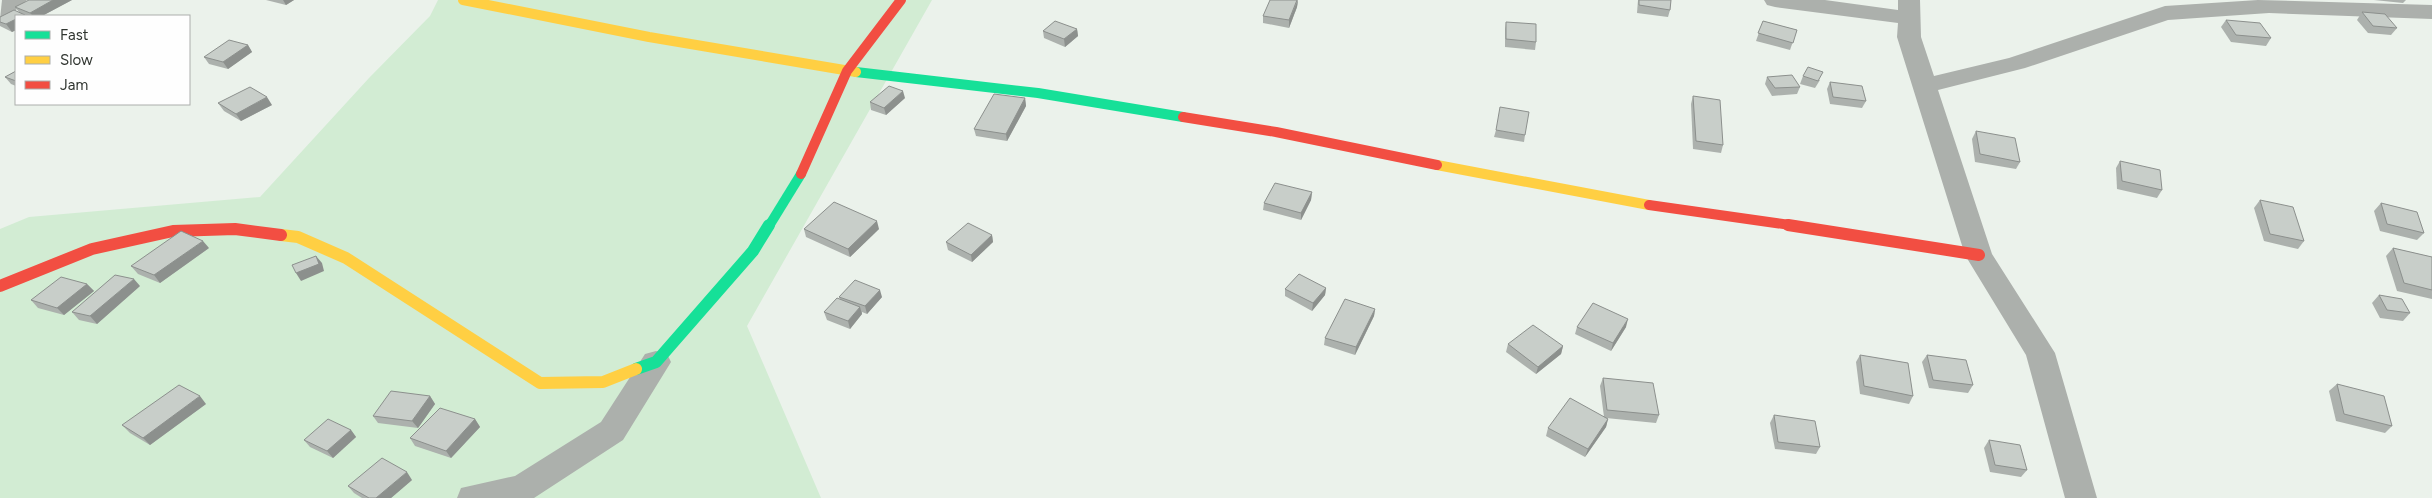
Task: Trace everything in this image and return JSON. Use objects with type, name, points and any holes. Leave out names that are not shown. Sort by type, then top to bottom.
[{"type":"street","points":[[0,12],[16,0]]},
{"type":"street","points":[[463,0],[488,2],[649,37],[846,71],[1048,94],[1276,132],[1618,201],[1980,254]]},
{"type":"street","points":[[473,498],[523,488],[612,431],[656,362],[753,252],[798,182],[846,71],[901,0]]},
{"type":"street","points":[[1775,0],[1909,9],[1909,37],[1980,254],[2040,353],[2081,498]]},
{"type":"street","points":[[1924,86],[2017,63],[2165,13],[2269,6],[2432,12]]},
{"type":"street","points":[[0,286],[92,249],[173,231],[235,229],[298,237],[346,258],[540,383],[603,382],[656,362]]},
{"type":"green space","points":[[438,0],[932,0],[747,326],[821,498],[0,498],[0,229],[29,217],[260,197],[369,78],[430,16]]},
{"type":"building","points":[[29,0],[53,0],[30,13],[15,7]]},
{"type":"building","points":[[1270,0],[1297,0],[1289,20],[1263,16]]},
{"type":"building","points":[[1639,0],[1671,0],[1670,10],[1639,5]]},
{"type":"building","points":[[14,10],[25,15],[15,15],[15,20],[6,24],[0,22],[0,17]]},
{"type":"building","points":[[2362,12],[2385,14],[2397,28],[2373,26]]},
{"type":"building","points":[[2226,20],[2260,23],[2271,38],[2236,35]]},
{"type":"building","points":[[1055,21],[1077,29],[1064,39],[1043,31]]},
{"type":"building","points":[[1763,21],[1797,30],[1793,43],[1758,33]]},
{"type":"building","points":[[1506,22],[1536,24],[1536,42],[1506,39]]},
{"type":"building","points":[[229,40],[248,45],[223,62],[204,57]]},
{"type":"building","points":[[1808,67],[1823,72],[1818,81],[1803,76]]},
{"type":"building","points":[[15,72],[15,81],[5,77]]},
{"type":"building","points":[[1792,75],[1800,87],[1775,88],[1767,77]]},
{"type":"building","points":[[1830,82],[1862,86],[1866,101],[1833,97]]},
{"type":"building","points":[[889,86],[903,91],[884,108],[870,102]]},
{"type":"building","points":[[250,87],[267,97],[236,114],[218,103]]},
{"type":"building","points":[[994,94],[1025,98],[1006,134],[974,129]]},
{"type":"building","points":[[1693,96],[1720,100],[1723,145],[1696,141]]},
{"type":"building","points":[[1500,107],[1529,112],[1525,135],[1496,130]]},
{"type":"building","points":[[1976,131],[2015,138],[2020,162],[1980,154]]},
{"type":"building","points":[[2120,161],[2160,170],[2162,190],[2122,181]]},
{"type":"building","points":[[1275,183],[1312,192],[1301,213],[1264,203]]},
{"type":"building","points":[[2260,200],[2293,207],[2304,241],[2270,234]]},
{"type":"building","points":[[834,202],[877,221],[848,249],[804,229]]},
{"type":"building","points":[[2381,203],[2417,212],[2424,233],[2387,224]]},
{"type":"building","points":[[968,223],[992,235],[971,255],[946,242]]},
{"type":"building","points":[[181,231],[203,241],[154,275],[131,266]]},
{"type":"building","points":[[2393,248],[2432,257],[2432,290],[2404,283]]},
{"type":"building","points":[[316,256],[319,264],[296,273],[292,265]]},
{"type":"building","points":[[1299,274],[1326,288],[1313,303],[1285,289]]},
{"type":"building","points":[[115,275],[134,279],[90,316],[72,312]]},
{"type":"building","points":[[61,277],[87,284],[57,308],[31,300]]},
{"type":"building","points":[[855,280],[880,290],[865,306],[839,297]]},
{"type":"building","points":[[2379,295],[2402,299],[2410,313],[2387,310]]},
{"type":"building","points":[[837,298],[860,307],[848,321],[824,312]]},
{"type":"building","points":[[1345,299],[1375,309],[1356,347],[1325,338]]},
{"type":"building","points":[[1593,303],[1628,319],[1613,343],[1577,327]]},
{"type":"building","points":[[1533,325],[1563,346],[1538,367],[1508,344]]},
{"type":"building","points":[[1860,355],[1908,363],[1913,396],[1864,386]]},
{"type":"building","points":[[1927,355],[1966,360],[1973,385],[1933,380]]},
{"type":"building","points":[[1603,378],[1653,383],[1659,415],[1607,410]]},
{"type":"building","points":[[2337,384],[2384,396],[2392,426],[2344,414]]},
{"type":"building","points":[[179,385],[200,396],[143,438],[122,425]]},
{"type":"building","points":[[391,391],[430,396],[412,421],[373,416]]},
{"type":"building","points":[[1570,398],[1608,419],[1588,449],[1548,428]]},
{"type":"building","points":[[440,408],[475,419],[446,451],[410,438]]},
{"type":"building","points":[[1774,415],[1815,421],[1820,447],[1778,442]]},
{"type":"building","points":[[328,419],[351,430],[327,451],[304,440]]},
{"type":"building","points":[[1989,440],[2020,445],[2027,470],[1995,465]]},
{"type":"building","points":[[382,458],[407,472],[376,498],[369,498],[348,486]]},
{"type":"traffic: fast","points":[[856,72],[1038,93],[1183,117]]},
{"type":"traffic: fast","points":[[636,369],[656,362],[753,251],[801,174]]},
{"type":"traffic: slow","points":[[463,0],[649,37],[856,72]]},
{"type":"traffic: slow","points":[[1437,165],[1649,205]]},
{"type":"traffic: slow","points":[[281,235],[298,237],[346,258],[540,383],[603,382],[636,369]]},
{"type":"traffic: jam","points":[[801,174],[847,71],[901,0]]},
{"type":"traffic: jam","points":[[1183,117],[1276,132],[1437,165]]},
{"type":"traffic: jam","points":[[1649,205],[1805,227],[1979,255]]},
{"type":"traffic: jam","points":[[0,286],[92,249],[173,231],[235,229],[281,235]]}]
